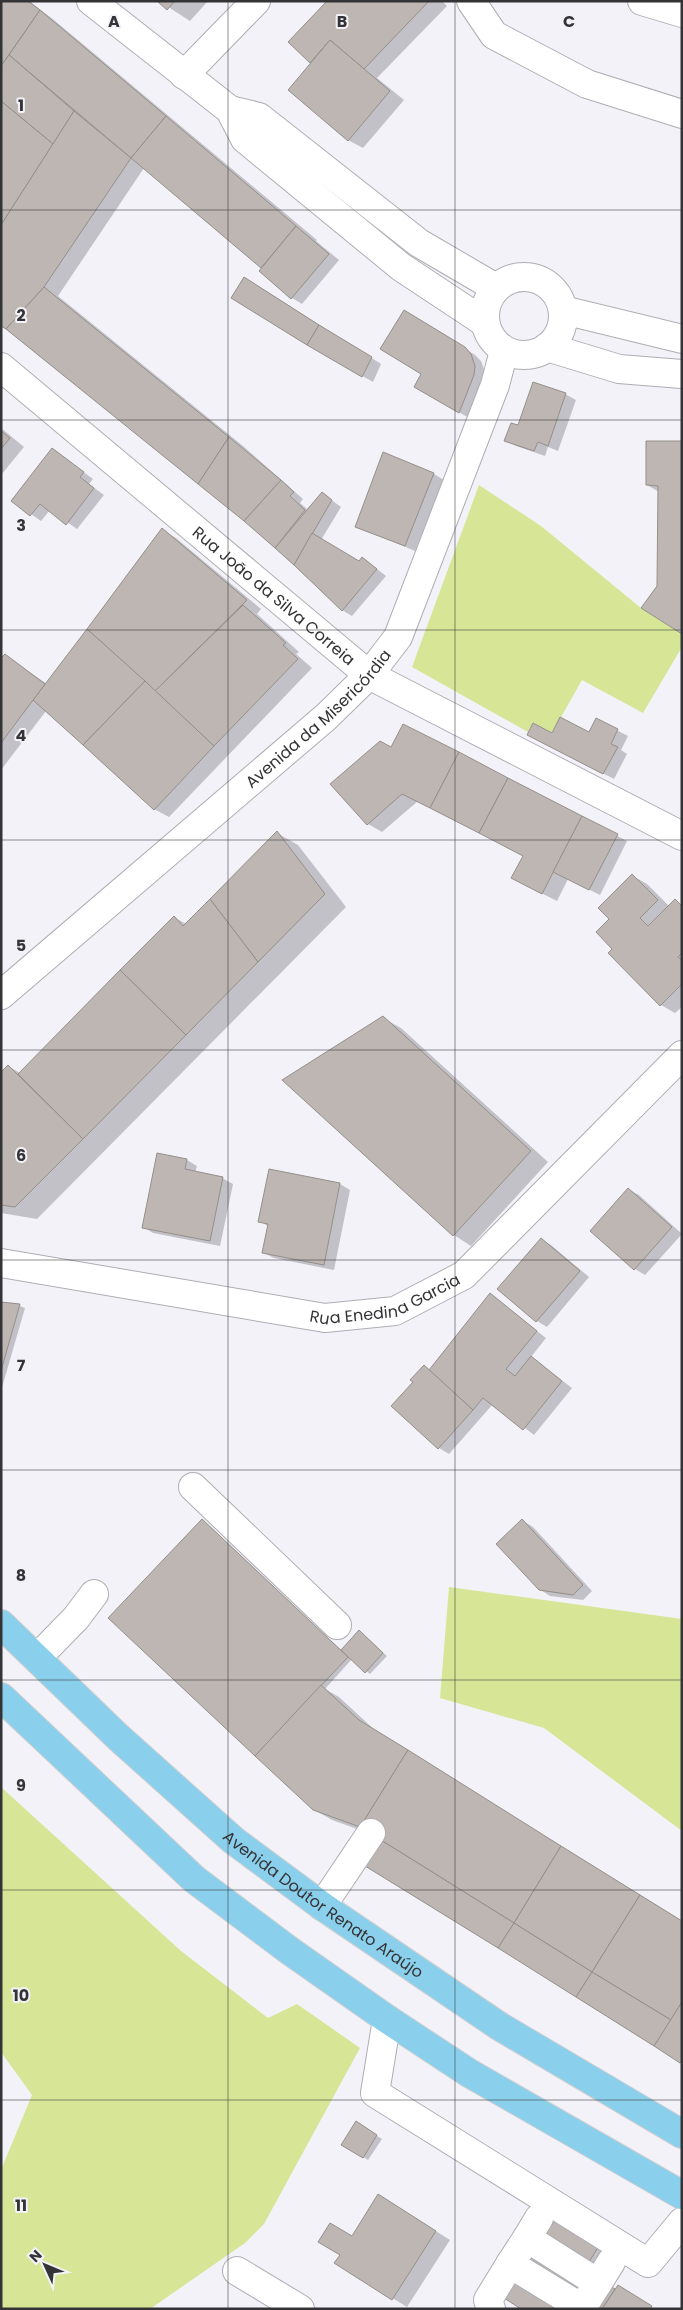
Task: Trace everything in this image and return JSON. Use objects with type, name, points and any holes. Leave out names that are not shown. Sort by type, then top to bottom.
[{"type":"main road","name":"Avenida Doutor Renato Araújo","points":[[1,1624],[118,1738],[233,1840],[322,1906],[499,2026],[682,2134]]},
{"type":"main road","points":[[1,1697],[194,1880],[290,1952],[387,2020],[469,2073],[682,2195]]},
{"type":"street","points":[[91,1],[230,110],[260,117],[419,243],[496,288]]},
{"type":"street","points":[[184,75],[256,1]]},
{"type":"street","points":[[471,1],[494,35],[587,84],[682,114]]},
{"type":"street","points":[[642,1],[682,13]]},
{"type":"street","points":[[230,110],[245,139],[401,267],[484,322]]},
{"type":"street","points":[[518,276],[530,276],[552,288],[559,298],[563,310],[560,331],[555,340],[547,347],[526,355],[504,351],[488,333],[484,322],[488,298],[506,280],[518,276]]},
{"type":"street","points":[[563,310],[682,338]]},
{"type":"street","points":[[547,347],[619,369],[682,374]]},
{"type":"street","name":"Avenida da Misericórdia","points":[[1,995],[326,717],[368,675],[398,637],[495,385],[504,351]]},
{"type":"street","name":"Rua João da Silva Correia","points":[[1,368],[368,675],[682,836]]},
{"type":"street","name":"Rua Enedina Garcia","points":[[1,1263],[325,1318],[395,1311],[464,1274],[682,1055]]},
{"type":"street","points":[[193,1487],[336,1625]]},
{"type":"street","points":[[37,1658],[76,1618],[94,1594]]},
{"type":"street","points":[[322,1906],[370,1833]]},
{"type":"street","points":[[387,2020],[375,2093],[532,2191],[610,2264]]},
{"type":"street","points":[[492,2309],[488,2300],[533,2228],[532,2191]]},
{"type":"street","points":[[533,2228],[610,2264],[648,2263],[682,2222]]},
{"type":"street","points":[[510,2264],[582,2309],[610,2264]]},
{"type":"street","points":[[237,2271],[300,2309]]},
{"type":"green space","points":[[479,485],[541,526],[641,608],[682,634],[682,647],[643,713],[582,680],[552,733],[533,723],[528,732],[412,667]]},
{"type":"green space","points":[[449,1587],[682,1619],[682,1831],[544,1728],[440,1698]]},
{"type":"green space","points":[[1,1787],[181,1951],[268,2018],[297,2004],[360,2048],[264,2224],[245,2243],[150,2309],[1,2309],[1,2170],[32,2095],[1,2052]]},
{"type":"building","points":[[1,1],[28,1],[40,10],[1,66]]},
{"type":"building","points":[[157,1],[175,1],[167,10]]},
{"type":"building","points":[[327,1],[429,1],[364,69],[330,40],[310,63],[288,42]]},
{"type":"building","points":[[40,10],[166,116],[131,158],[9,55]]},
{"type":"building","points":[[330,40],[390,91],[348,141],[288,90]]},
{"type":"building","points":[[9,55],[74,111],[53,144],[1,101],[1,66]]},
{"type":"building","points":[[1,101],[53,144],[1,225]]},
{"type":"building","points":[[74,111],[131,158],[44,287],[6,329],[1,326],[1,225]]},
{"type":"building","points":[[166,116],[296,226],[261,268],[131,158]]},
{"type":"building","points":[[296,226],[329,254],[291,299],[259,271]]},
{"type":"building","points":[[244,277],[319,325],[307,345],[231,298]]},
{"type":"building","points":[[44,287],[229,437],[198,484],[6,329]]},
{"type":"building","points":[[404,310],[465,347],[471,354],[475,366],[474,375],[459,413],[414,387],[421,374],[380,349]]},
{"type":"building","points":[[319,325],[372,357],[362,377],[307,345]]},
{"type":"building","points":[[533,382],[566,393],[548,446],[538,442],[534,451],[504,441],[511,423],[518,425]]},
{"type":"building","points":[[1,431],[10,438],[1,449]]},
{"type":"building","points":[[229,437],[281,480],[244,521],[198,484]]},
{"type":"building","points":[[646,441],[682,441],[682,634],[641,608],[657,586],[658,486],[646,485]]},
{"type":"building","points":[[52,448],[84,472],[80,477],[94,488],[66,525],[40,504],[30,516],[11,501]]},
{"type":"building","points":[[383,452],[434,473],[405,546],[355,527]]},
{"type":"building","points":[[281,480],[294,492],[290,496],[305,510],[275,548],[244,521]]},
{"type":"building","points":[[322,492],[332,500],[294,565],[275,548]]},
{"type":"building","points":[[162,528],[247,600],[155,691],[87,629]]},
{"type":"building","points":[[312,533],[359,561],[362,557],[377,569],[342,611],[294,565]]},
{"type":"building","points":[[243,605],[286,643],[283,645],[298,659],[214,746],[155,691]]},
{"type":"building","points":[[87,629],[145,681],[83,745],[33,700]]},
{"type":"building","points":[[5,654],[45,684],[1,743],[1,658]]},
{"type":"building","points":[[145,681],[214,746],[154,810],[83,745]]},
{"type":"building","points":[[560,717],[589,732],[596,718],[618,729],[611,744],[618,747],[603,774],[527,735],[533,723],[552,733]]},
{"type":"building","points":[[403,724],[459,752],[430,808],[402,794],[367,825],[330,784],[380,741],[391,747]]},
{"type":"building","points":[[459,752],[508,778],[479,833],[430,808]]},
{"type":"building","points":[[508,778],[582,816],[542,894],[511,878],[523,856],[479,833]]},
{"type":"building","points":[[582,816],[618,834],[589,890],[553,872]]},
{"type":"building","points":[[277,831],[325,894],[258,962],[210,899]]},
{"type":"building","points":[[632,874],[658,900],[640,918],[648,926],[675,899],[682,906],[682,953],[678,957],[682,960],[682,984],[660,1006],[608,953],[612,949],[596,932],[609,919],[598,908]]},
{"type":"building","points":[[210,899],[258,962],[186,1035],[120,970],[174,916],[183,926]]},
{"type":"building","points":[[120,970],[186,1035],[83,1139],[18,1074]]},
{"type":"building","points":[[383,1016],[531,1151],[453,1236],[282,1080]]},
{"type":"building","points":[[8,1065],[83,1139],[15,1207],[1,1205],[1,1072]]},
{"type":"building","points":[[157,1153],[187,1159],[185,1169],[223,1177],[210,1241],[142,1228]]},
{"type":"building","points":[[269,1169],[340,1183],[324,1265],[262,1253],[268,1224],[258,1222]]},
{"type":"building","points":[[628,1188],[672,1227],[634,1270],[590,1231]]},
{"type":"building","points":[[541,1238],[580,1271],[536,1322],[497,1289]]},
{"type":"building","points":[[490,1293],[537,1331],[506,1369],[515,1376],[531,1356],[562,1381],[523,1430],[483,1398],[473,1410],[429,1370]]},
{"type":"building","points":[[1,1302],[20,1304],[1,1371]]},
{"type":"building","points":[[424,1365],[473,1410],[438,1449],[391,1406],[413,1382],[410,1380]]},
{"type":"building","points":[[202,1519],[348,1657],[255,1756],[108,1618]]},
{"type":"building","points":[[522,1519],[583,1585],[573,1595],[539,1590],[496,1544]]},
{"type":"building","points":[[359,1630],[383,1653],[365,1673],[341,1650]]},
{"type":"building","points":[[321,1685],[359,1720],[408,1750],[360,1827],[313,1810],[255,1756]]},
{"type":"building","points":[[408,1750],[561,1846],[514,1923],[360,1827]]},
{"type":"building","points":[[360,1827],[514,1923],[498,1948],[344,1853]]},
{"type":"building","points":[[561,1846],[640,1895],[592,1972],[514,1923]]},
{"type":"building","points":[[640,1895],[682,1921],[682,2002],[671,2020],[592,1972]]},
{"type":"building","points":[[514,1923],[592,1972],[576,1997],[498,1948]]},
{"type":"building","points":[[592,1972],[671,2020],[654,2046],[576,1997]]},
{"type":"building","points":[[682,2002],[682,2061],[680,2063],[654,2046]]},
{"type":"building","points":[[356,2121],[377,2135],[363,2158],[341,2145]]},
{"type":"building","points":[[378,2194],[436,2231],[392,2300],[334,2263],[340,2255],[318,2242],[330,2223],[352,2236]]},
{"type":"building","points":[[567,2201],[610,2228],[584,2270],[615,2289],[602,2309],[521,2309],[504,2298]]},
{"type":"building","points":[[618,2285],[652,2306],[650,2309],[602,2309]]}]
